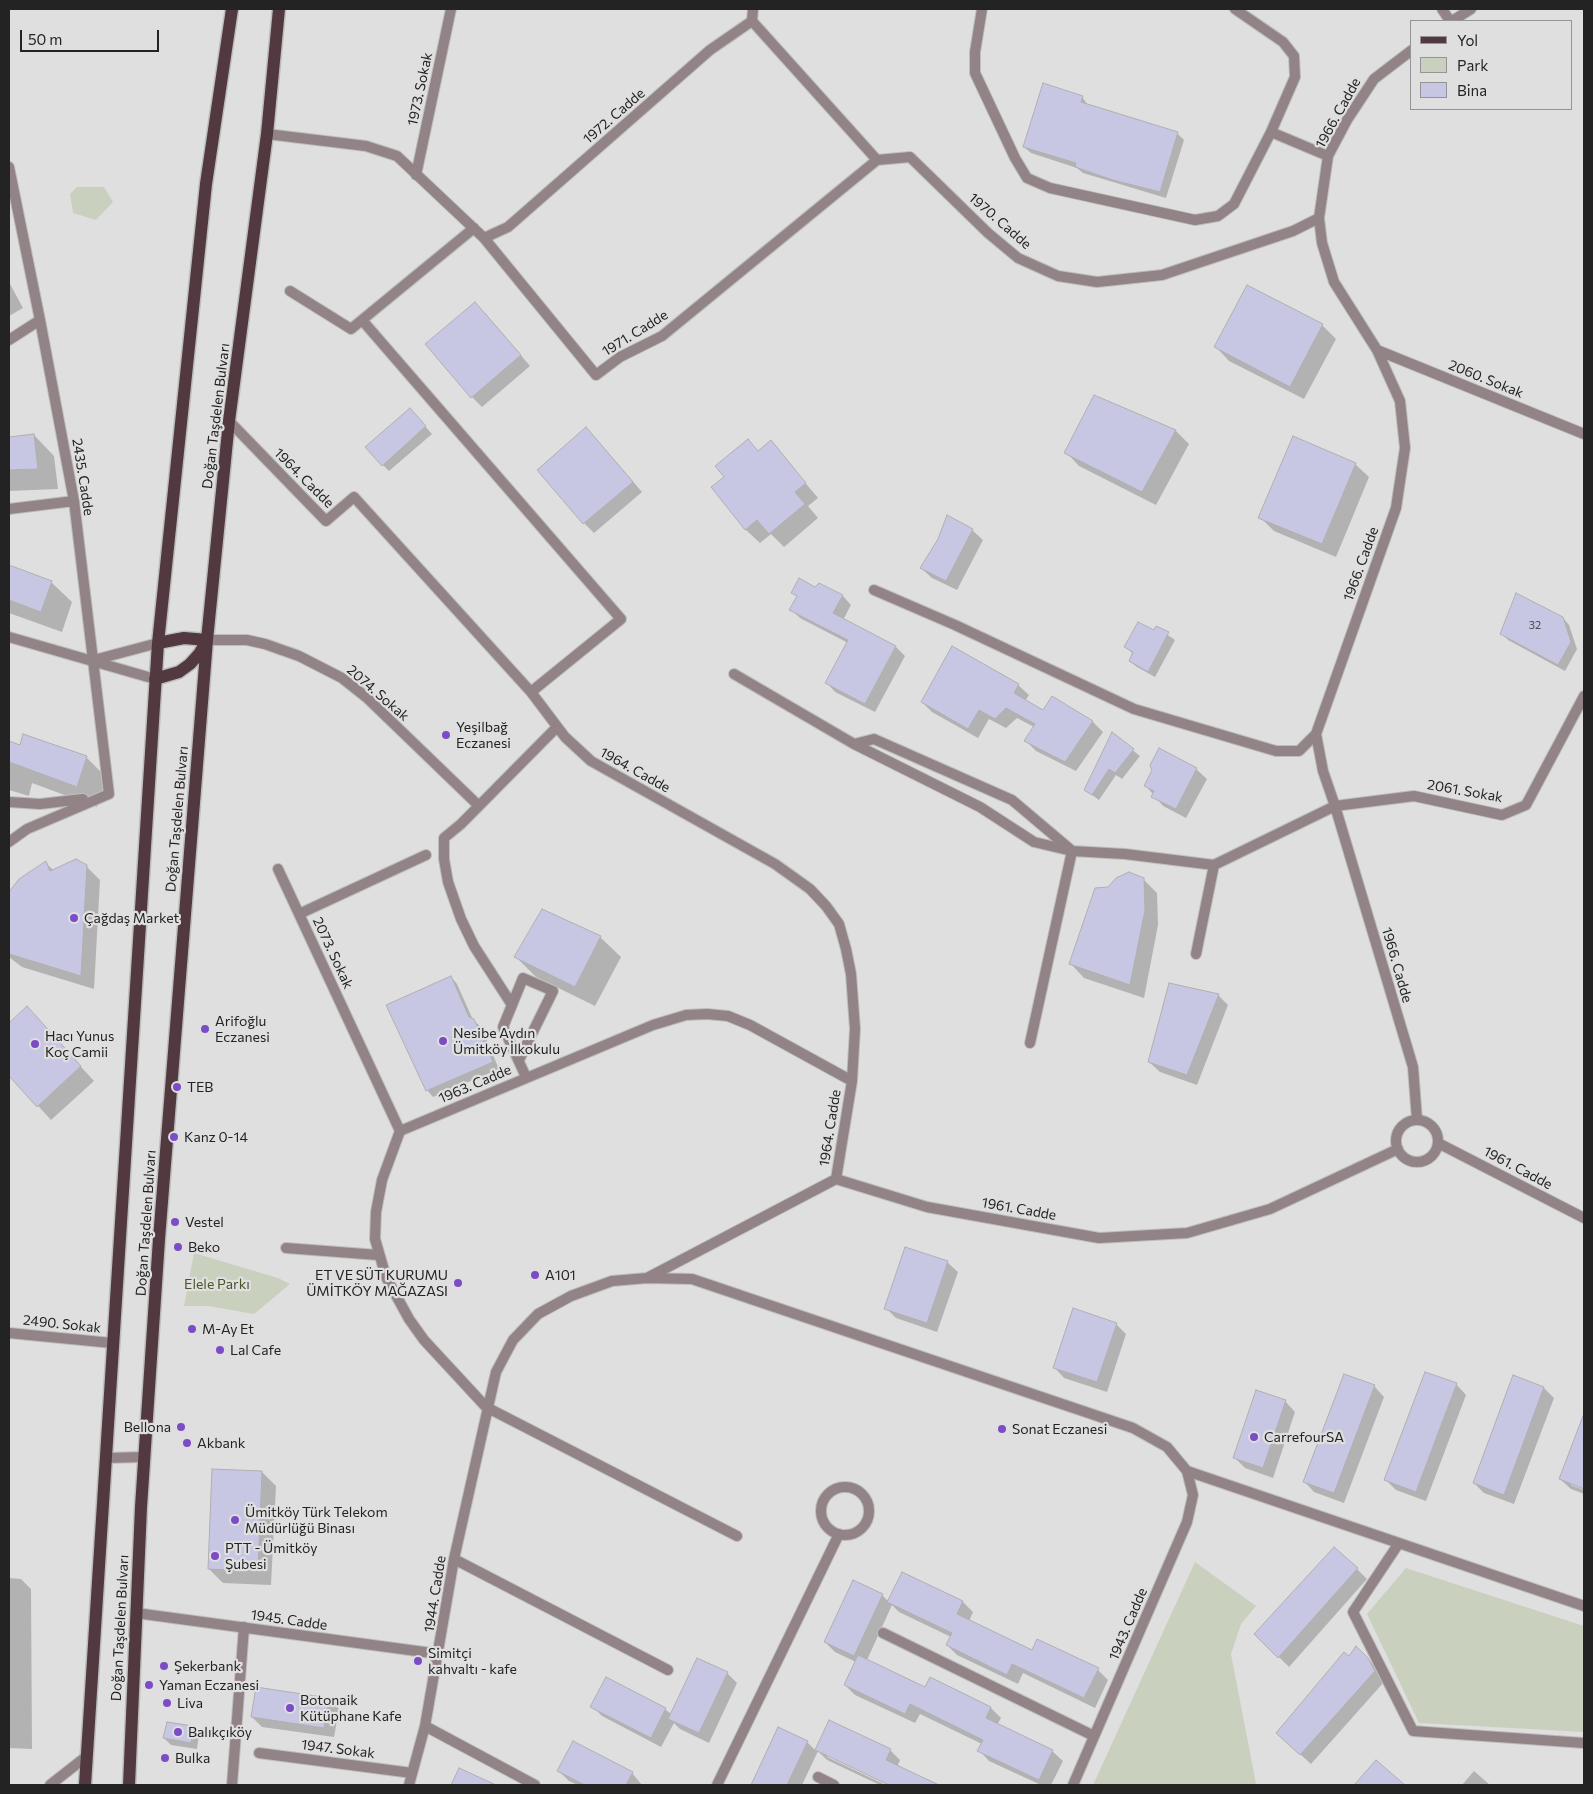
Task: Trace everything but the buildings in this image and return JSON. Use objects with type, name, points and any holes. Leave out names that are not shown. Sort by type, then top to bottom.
[{"type":"main road","name":"Doğan Taşdelen Bulvarı","points":[[85,1785],[158,643],[206,184],[232,9]]},
{"type":"main road","name":"Doğan Taşdelen Bulvarı","points":[[129,1785],[144,1457],[160,1219],[207,640],[229,421],[267,134],[279,9]]},
{"type":"main road","points":[[155,680],[179,672],[190,664],[200,654],[207,640],[184,638],[158,643]]},
{"type":"street","name":"1973. Sokak","points":[[416,175],[451,9]]},
{"type":"street","points":[[753,9],[752,21],[876,160]]},
{"type":"street","points":[[982,9],[975,52],[975,73],[1015,158],[1028,178],[1050,188],[1195,220],[1218,216],[1234,204],[1271,132],[1295,77],[1294,56],[1283,42],[1235,9]]},
{"type":"street","points":[[1442,9],[1450,20]]},
{"type":"street","points":[[1453,20],[1471,9]]},
{"type":"street","name":"1972. Cadde","points":[[484,238],[508,227],[710,50],[752,21]]},
{"type":"street","name":"1966. Cadde","points":[[1410,52],[1374,79],[1347,120],[1328,156],[1319,218],[1322,244],[1334,282],[1377,350],[1400,401],[1406,448],[1396,508],[1316,734],[1323,771],[1413,1067],[1417,1120]]},
{"type":"street","points":[[1271,132],[1328,156]]},
{"type":"street","name":"1971. Cadde","points":[[267,134],[366,146],[397,156],[484,238],[596,375],[620,357],[662,336],[876,160]]},
{"type":"street","name":"1970. Cadde","points":[[876,160],[910,158],[988,233],[1018,258],[1058,276],[1097,282],[1162,275],[1293,230],[1319,218]]},
{"type":"street","name":"2435. Cadde","points":[[9,167],[11,186],[40,320],[74,501],[109,794]]},
{"type":"street","points":[[290,291],[351,329],[474,228]]},
{"type":"street","points":[[9,340],[40,320]]},
{"type":"street","points":[[362,320],[621,619],[531,692]]},
{"type":"street","name":"2060. Sokak","points":[[1377,350],[1584,434]]},
{"type":"street","name":"1964. Cadde","points":[[229,421],[326,521],[354,497],[531,692],[558,727],[590,761],[775,864],[810,889],[826,906],[839,924],[851,974],[855,1029],[852,1081],[836,1179]]},
{"type":"street","points":[[9,509],[74,501]]},
{"type":"street","points":[[874,590],[955,625],[1134,709],[1276,751],[1299,751],[1316,734]]},
{"type":"street","points":[[9,636],[155,680]]},
{"type":"street","name":"2074. Sokak","points":[[207,640],[247,640],[265,644],[299,656],[335,674],[366,697],[479,806]]},
{"type":"street","points":[[93,660],[158,643]]},
{"type":"street","points":[[734,674],[854,744],[980,807],[1034,842],[1072,851],[1125,854],[1214,865],[1196,954]]},
{"type":"street","name":"2061. Sokak","points":[[1214,865],[1335,806],[1414,796],[1502,815],[1526,805],[1584,696]]},
{"type":"street","points":[[512,1005],[474,946],[461,919],[448,882],[444,858],[444,838],[558,727]]},
{"type":"street","points":[[854,744],[874,739],[1012,800],[1072,851]]},
{"type":"street","points":[[9,802],[40,804],[109,794]]},
{"type":"street","points":[[9,842],[36,825],[109,794]]},
{"type":"street","points":[[1030,1043],[1072,851]]},
{"type":"street","name":"2073. Sokak","points":[[400,1131],[300,914],[426,855]]},
{"type":"street","points":[[278,869],[300,914]]},
{"type":"street","points":[[519,1060],[553,991],[523,978],[503,1027],[526,1077]]},
{"type":"street","name":"1963. Cadde","points":[[400,1131],[526,1077],[668,1020],[686,1015],[728,1016],[750,1025],[852,1081]]},
{"type":"street","points":[[1417,1120],[1430,1124],[1438,1136],[1438,1143],[1432,1156],[1420,1162],[1407,1159],[1398,1149],[1397,1136],[1399,1130],[1410,1121],[1417,1120]]},
{"type":"street","points":[[400,1131],[382,1180],[376,1212],[375,1239],[378,1255],[397,1298],[424,1340],[486,1407],[737,1536]]},
{"type":"street","name":"1961. Cadde","points":[[1438,1143],[1584,1218]]},
{"type":"street","name":"1961. Cadde","points":[[836,1179],[927,1207],[1099,1238],[1187,1233],[1270,1209],[1398,1149]]},
{"type":"street","points":[[647,1278],[836,1179]]},
{"type":"street","points":[[286,1248],[378,1255]]},
{"type":"street","name":"1944. Cadde","points":[[409,1785],[425,1726],[454,1559],[486,1407],[496,1372],[513,1340],[538,1314],[571,1296],[612,1281],[647,1278],[692,1280],[1133,1428],[1166,1447],[1187,1471]]},
{"type":"street","name":"2490. Sokak","points":[[9,1333],[112,1343]]},
{"type":"street","points":[[105,1458],[144,1457]]},
{"type":"street","points":[[1187,1471],[1584,1606]]},
{"type":"street","name":"1943. Cadde","points":[[1073,1785],[1187,1522],[1193,1495],[1187,1471]]},
{"type":"street","points":[[848,1487],[855,1489],[867,1499],[869,1515],[866,1522],[854,1533],[839,1534],[832,1530],[822,1518],[823,1502],[832,1490],[848,1487]]},
{"type":"street","points":[[716,1785],[839,1534]]},
{"type":"street","points":[[1399,1543],[1354,1612],[1413,1731],[1584,1743]]},
{"type":"street","points":[[454,1559],[668,1670]]},
{"type":"street","name":"1945. Cadde","points":[[136,1613],[439,1654]]},
{"type":"street","points":[[232,1785],[244,1628]]},
{"type":"street","points":[[883,1634],[1094,1736]]},
{"type":"street","points":[[425,1726],[535,1785]]},
{"type":"street","name":"1947. Sokak","points":[[260,1753],[412,1773]]},
{"type":"street","points":[[50,1785],[87,1756]]},
{"type":"street","points":[[818,1777],[834,1785]]},
{"type":"green space","points":[[77,187],[104,187],[113,202],[96,220],[73,213],[70,194]]},
{"type":"green space","name":"Elele Parkı","points":[[194,1253],[278,1278],[290,1284],[254,1314],[208,1306],[184,1306]]},
{"type":"green space","points":[[1195,1562],[1256,1606],[1241,1624],[1231,1654],[1256,1784],[1093,1785]]},
{"type":"green space","points":[[1406,1568],[1584,1626],[1584,1732],[1419,1723],[1367,1614]]},
{"type":"place","name":"Yeşilbağ Eczanesi","points":[[446,735]]},
{"type":"place","name":"Çağdaş Market","points":[[74,918]]},
{"type":"place","name":"Arifoğlu Eczanesi","points":[[205,1029]]},
{"type":"place","name":"Nesibe Aydın Ümitköy İlkokulu","points":[[443,1041]]},
{"type":"place","name":"Hacı Yunus Koç Camii","points":[[35,1044]]},
{"type":"place","name":"TEB","points":[[177,1087]]},
{"type":"place","name":"Kanz 0-14","points":[[174,1137]]},
{"type":"place","name":"Vestel","points":[[175,1222]]},
{"type":"place","name":"Beko","points":[[178,1247]]},
{"type":"place","name":"A101","points":[[535,1275]]},
{"type":"place","name":"ET VE SÜT KURUMU ÜMİTKÖY MAĞAZASI","points":[[458,1283]]},
{"type":"place","name":"M-Ay Et","points":[[192,1329]]},
{"type":"place","name":"Lal Cafe","points":[[220,1350]]},
{"type":"place","name":"Bellona","points":[[181,1427]]},
{"type":"place","name":"Sonat Eczanesi","points":[[1002,1429]]},
{"type":"place","name":"CarrefourSA","points":[[1254,1437]]},
{"type":"place","name":"Akbank","points":[[187,1443]]},
{"type":"place","name":"Ümitköy Türk Telekom Müdürlüğü Binası","points":[[235,1520]]},
{"type":"place","name":"PTT - Ümitköy Şubesi","points":[[215,1556]]},
{"type":"place","name":"Simitçi kahvaltı - kafe","points":[[418,1661]]},
{"type":"place","name":"Şekerbank","points":[[164,1666]]},
{"type":"place","name":"Yaman Eczanesi","points":[[149,1685]]},
{"type":"place","name":"Liva","points":[[167,1703]]},
{"type":"place","name":"Botonaik Kütüphane Kafe","points":[[290,1708]]},
{"type":"place","name":"Balıkçıköy","points":[[178,1732]]},
{"type":"place","name":"Bulka","points":[[165,1758]]}]
